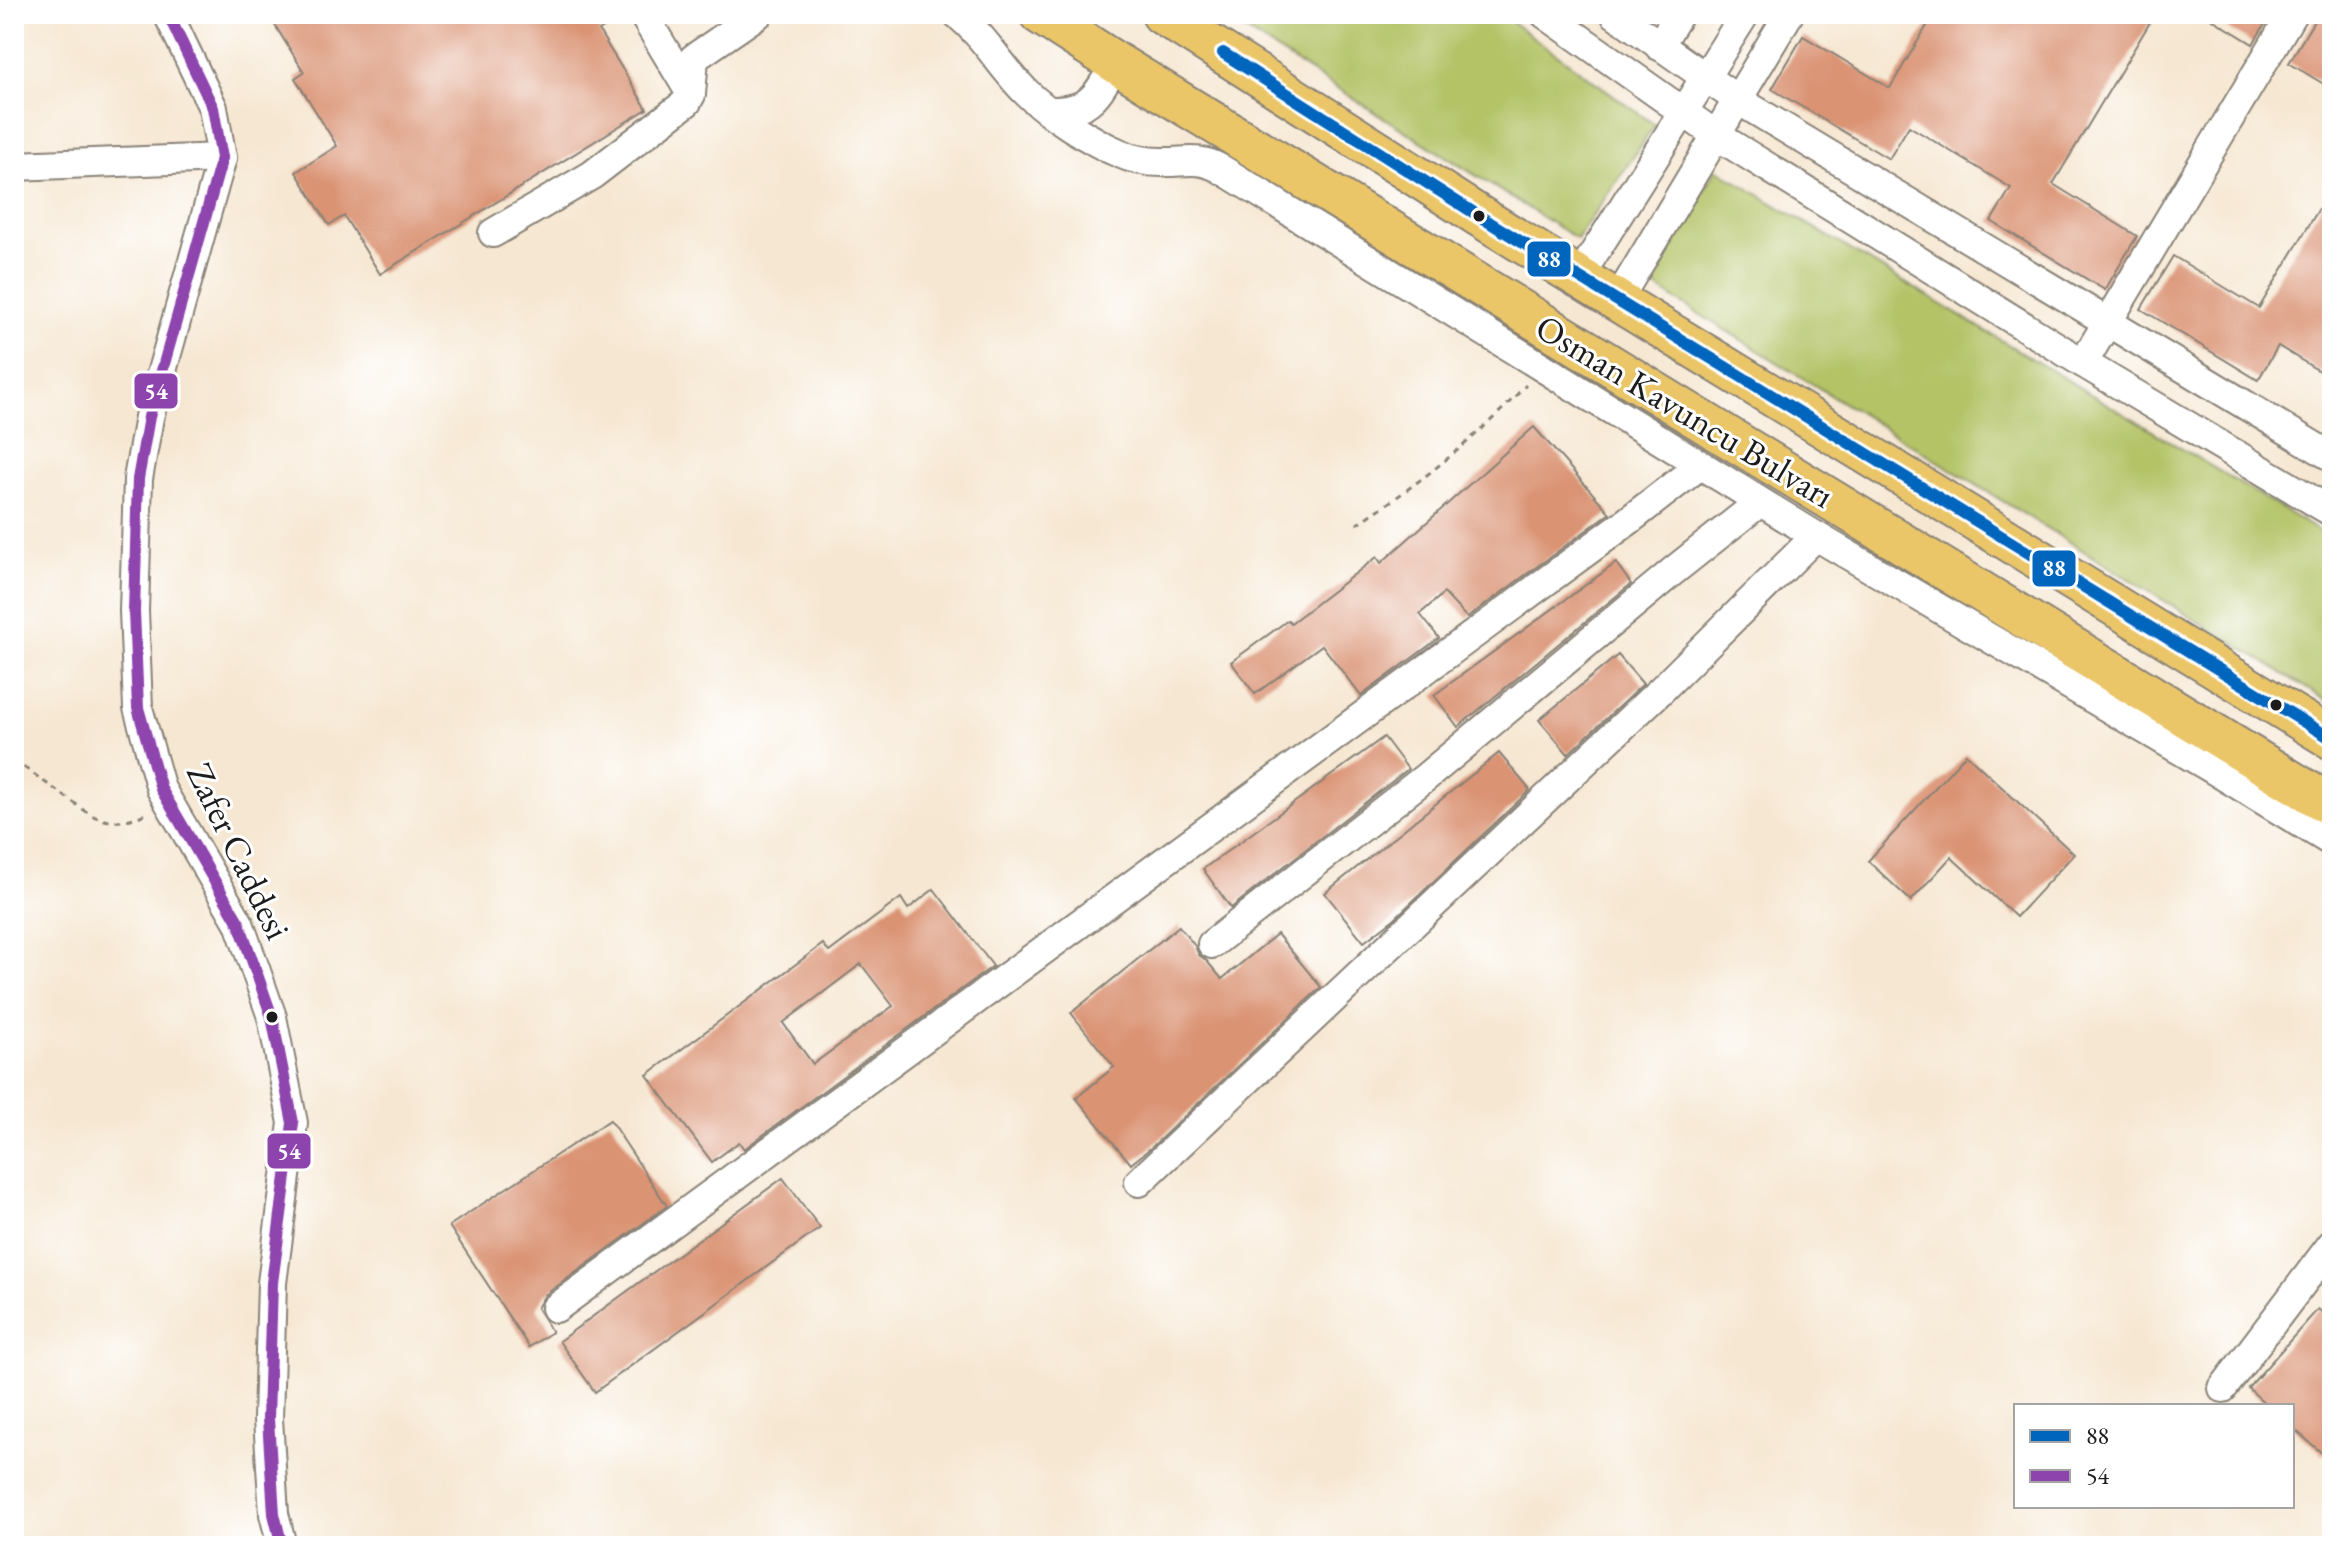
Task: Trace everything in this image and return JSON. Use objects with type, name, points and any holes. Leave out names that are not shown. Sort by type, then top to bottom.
[{"type":"highway","name":"Osman Kavuncu Bulvarı","points":[[1040,14],[2112,691],[2332,806]]},
{"type":"highway","name":"Osman Kavuncu Bulvarı","points":[[1162,14],[1617,301],[2332,739]]},
{"type":"street","name":"Zafer Caddesi","points":[[168,14],[213,108],[222,158],[149,417],[138,479],[134,611],[138,708],[161,789],[239,923],[272,1017],[293,1123],[272,1283],[268,1389],[274,1514],[282,1546]]},
{"type":"street","points":[[493,233],[592,175],[687,102],[691,94],[694,58],[758,14]]},
{"type":"street","points":[[957,14],[985,41],[1027,93],[1104,146],[1146,161],[1190,159],[1211,163],[1816,536],[2112,691],[2332,842]]},
{"type":"street","points":[[1545,14],[1716,135],[2083,363],[2332,512]]},
{"type":"street","points":[[1615,14],[1738,100],[2332,457]]},
{"type":"street","points":[[1659,46],[1679,14]]},
{"type":"street","points":[[1579,277],[1745,14]]},
{"type":"street","points":[[1617,301],[1789,14]]},
{"type":"street","points":[[2083,363],[2292,14]]},
{"type":"street","points":[[648,16],[691,94]]},
{"type":"street","points":[[1104,146],[1095,122],[1094,99],[1116,63]]},
{"type":"street","points":[[1049,111],[1069,110],[1094,99]]},
{"type":"street","points":[[14,166],[222,158]]},
{"type":"street","points":[[556,1308],[1700,465]]},
{"type":"street","points":[[1212,944],[1426,777],[1760,502]]},
{"type":"street","points":[[1139,1182],[1661,690],[1816,536]]},
{"type":"street","points":[[2223,1388],[2332,1244]]},
{"type":"path","points":[[1357,524],[1447,460],[1542,368]]},
{"type":"path","points":[[14,760],[101,820],[123,822],[171,806]]},
{"type":"green space","points":[[1219,14],[1501,14],[1655,125],[1577,239]]},
{"type":"green space","points":[[1716,169],[2332,539],[2332,704],[1652,285]]},
{"type":"building","points":[[268,14],[626,14],[599,31],[647,109],[380,274],[344,216],[329,225],[296,172],[337,146],[295,78],[304,72]]},
{"type":"building","points":[[1934,14],[2155,14],[2053,184],[2137,236],[2105,290],[1991,221],[2011,188],[1909,126],[1889,159],[1772,89],[1803,36],[1890,88]]},
{"type":"building","points":[[2204,14],[2271,14],[2253,44]]},
{"type":"building","points":[[2318,14],[2332,14],[2332,89],[2289,63]]},
{"type":"building","points":[[2332,187],[2332,379],[2278,346],[2258,380],[2141,309],[2173,256],[2259,308]]},
{"type":"building","points":[[1534,427],[1610,513],[1467,618],[1444,593],[1420,614],[1439,638],[1361,696],[1322,645],[1255,694],[1231,662],[1288,620],[1291,623],[1377,557],[1381,563]]},
{"type":"building","points":[[1616,563],[1631,584],[1458,727],[1434,695]]},
{"type":"building","points":[[1618,655],[1643,684],[1568,754],[1539,720]]},
{"type":"building","points":[[1384,737],[1408,769],[1231,908],[1203,869]]},
{"type":"building","points":[[1499,753],[1530,790],[1394,919],[1364,942],[1325,893]]},
{"type":"building","points":[[1966,754],[2074,854],[2016,917],[1951,857],[1911,901],[1868,861]]},
{"type":"building","points":[[934,889],[993,966],[744,1149],[739,1142],[712,1162],[647,1075],[823,944],[829,952],[901,898],[908,909]],"holes":[[[861,964],[893,1006],[813,1064],[783,1023]]]},
{"type":"building","points":[[1179,926],[1199,955],[1222,979],[1277,934],[1321,987],[1131,1164],[1076,1098],[1114,1067],[1071,1013]]},
{"type":"building","points":[[610,1120],[667,1206],[545,1295],[537,1308],[552,1332],[529,1347],[449,1226]]},
{"type":"building","points":[[783,1178],[820,1228],[595,1392],[559,1341]]},
{"type":"building","points":[[2318,1309],[2332,1321],[2332,1444],[2323,1454],[2294,1429],[2294,1404],[2266,1404],[2248,1388]]},
{"type":"transit line","name":"54","points":[[168,14],[213,108],[222,158],[149,417],[138,479],[134,611],[138,708],[161,789],[239,923],[272,1017],[293,1123],[272,1283],[268,1419],[274,1514],[282,1546]]},
{"type":"transit line","name":"88","points":[[1223,53],[1479,216],[2332,739]]}]
